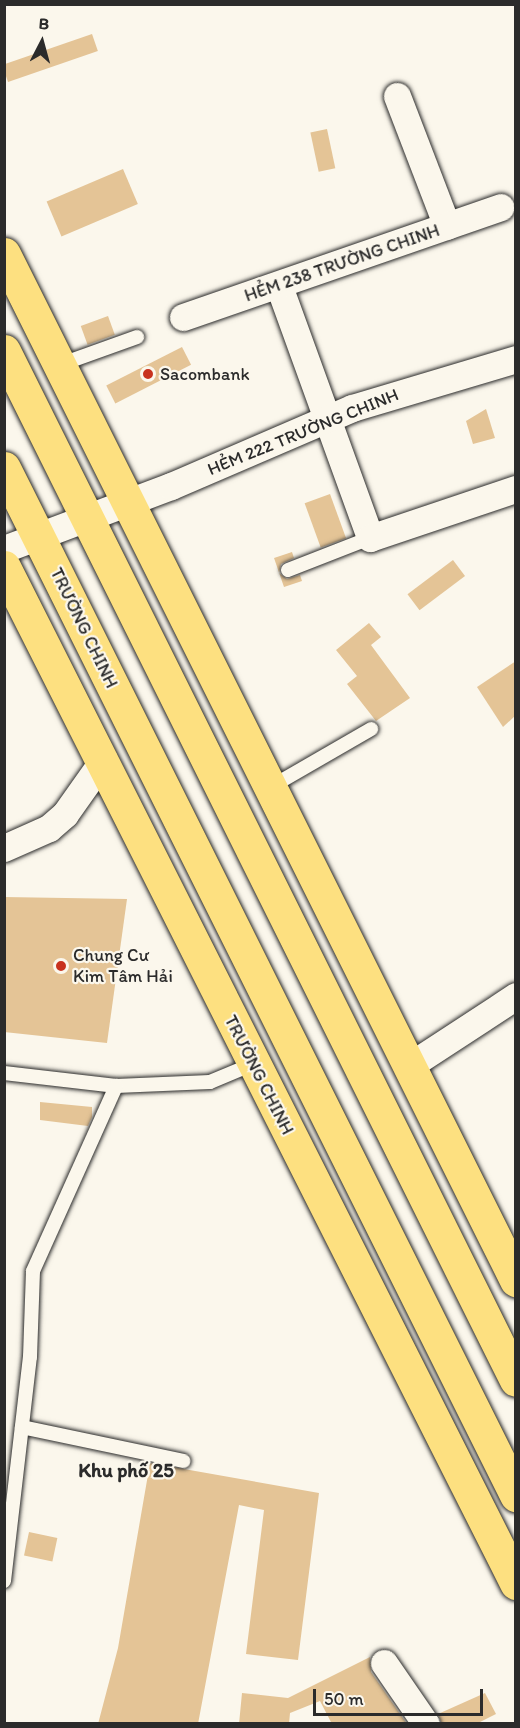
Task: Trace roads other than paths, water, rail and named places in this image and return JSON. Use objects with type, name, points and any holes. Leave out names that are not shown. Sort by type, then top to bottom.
[{"type":"main road","points":[[4,254],[516,1280]]},
{"type":"main road","points":[[4,351],[516,1380]]},
{"type":"main road","name":"TRƯỜNG CHINH","points":[[4,468],[516,1495]]},
{"type":"main road","name":"TRƯỜNG CHINH","points":[[4,567],[104,759],[253,1064],[516,1583]]},
{"type":"street","points":[[397,96],[447,226]]},
{"type":"street","name":"HẺM 238 TRƯỜNG CHINH","points":[[183,317],[279,286],[501,207]]},
{"type":"street","points":[[279,286],[325,420],[370,538],[516,489]]},
{"type":"street","name":"HẺM 222 TRƯỜNG CHINH","points":[[126,499],[171,486],[325,420],[454,374],[516,359]]},
{"type":"street","points":[[4,549],[126,499]]},
{"type":"street","points":[[4,848],[49,828],[65,813],[104,759]]},
{"type":"street","points":[[409,1066],[516,996]]},
{"type":"street","points":[[384,1663],[426,1724]]},
{"type":"lane","points":[[59,364],[137,337]]},
{"type":"lane","points":[[288,570],[370,538]]},
{"type":"lane","points":[[269,788],[371,729]]},
{"type":"lane","points":[[4,1073],[116,1086],[210,1082],[253,1064]]},
{"type":"lane","points":[[4,1581],[22,1427],[33,1270],[116,1086]]},
{"type":"lane","points":[[22,1427],[183,1461]]},
{"type":"place","name":"Sacombank","points":[[148,374]]},
{"type":"place","name":"Chung Cư Kim Tâm Hải","points":[[61,966]]},
{"type":"district","name":"Khu phố 25","points":[[126,1470]]}]
